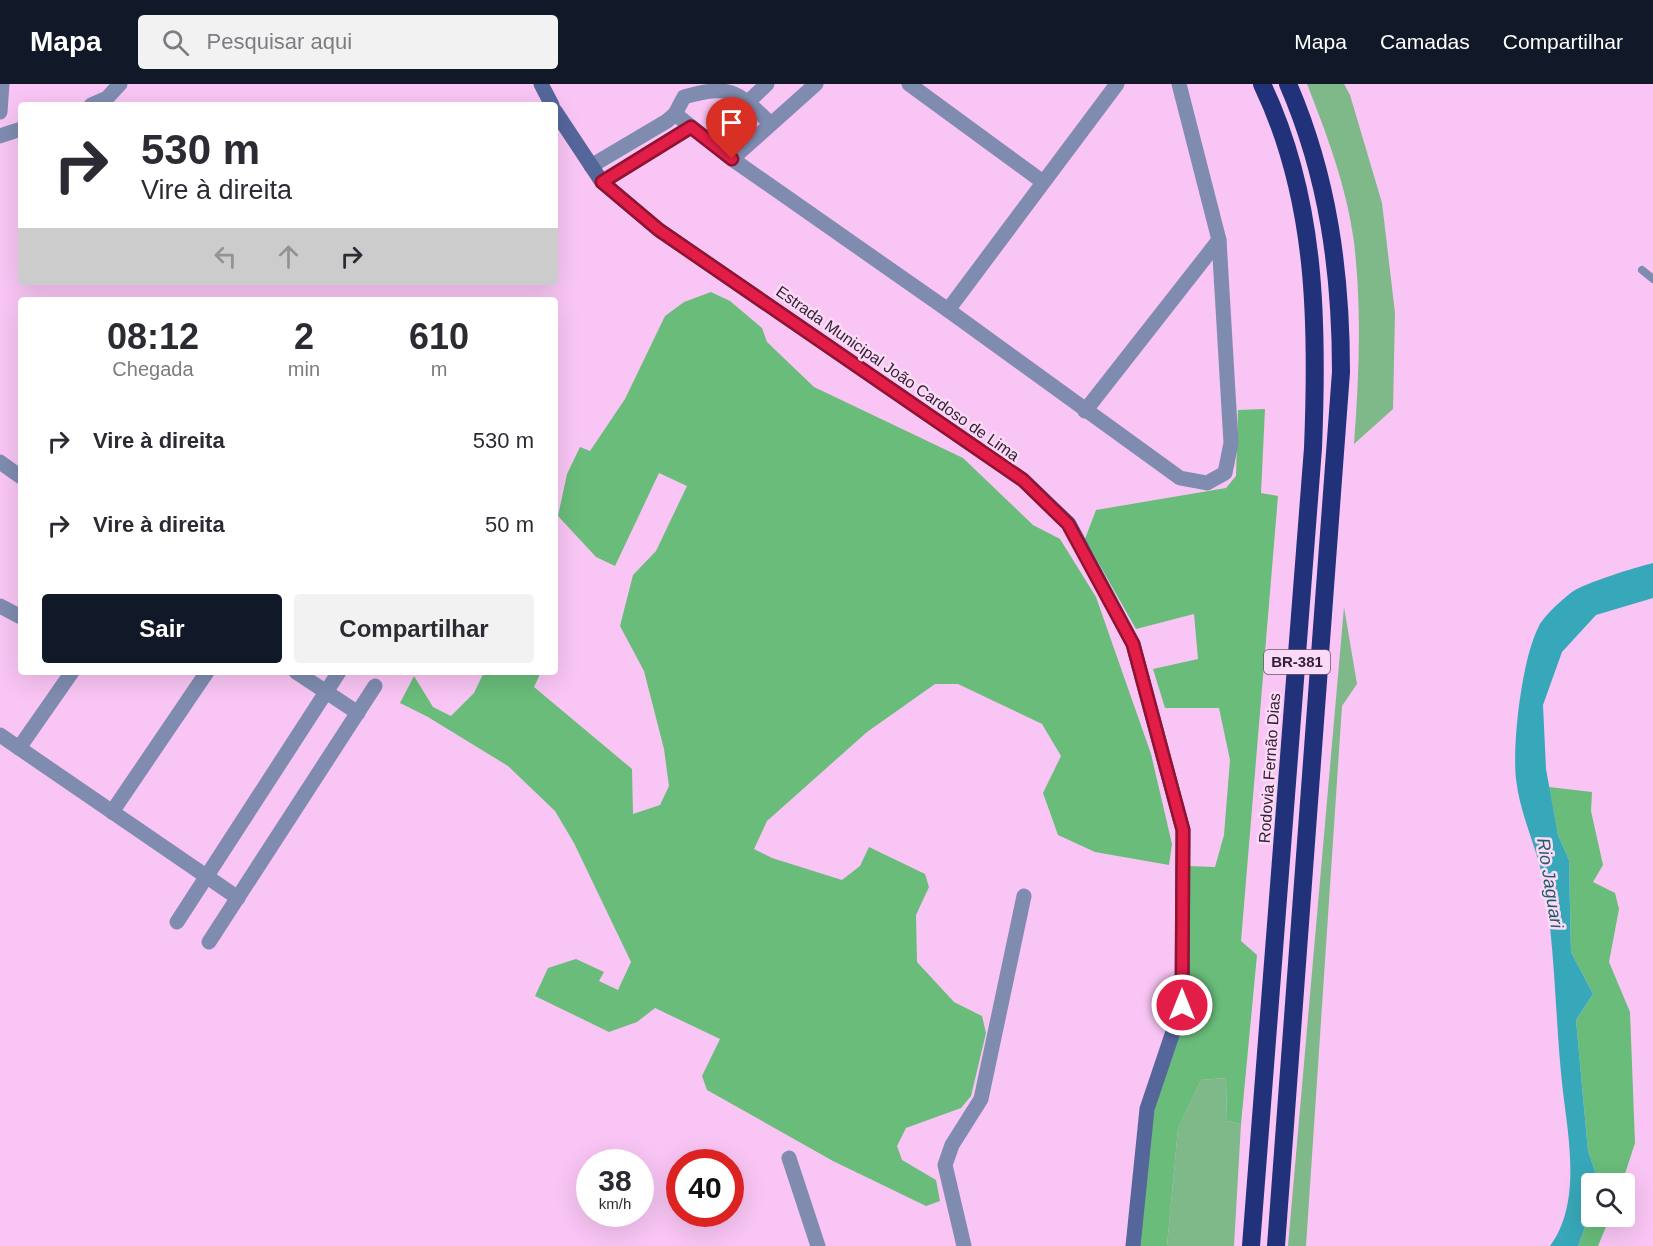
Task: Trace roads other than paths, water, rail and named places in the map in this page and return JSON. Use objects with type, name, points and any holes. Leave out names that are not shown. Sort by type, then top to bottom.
[{"type":"highway","name":"Rodovia Fernão Dias","points":[[1251,1246],[1312,460],[1316,329],[1313,276],[1300,195],[1283,138],[1262,84]]},
{"type":"highway","name":"BR-381","points":[[1276,1246],[1341,372],[1341,313],[1330,223],[1315,156],[1288,84]]},
{"type":"street","points":[[0,112],[2,84]]},
{"type":"street","points":[[98,102],[107,98],[120,84]]},
{"type":"street","points":[[542,84],[551,102]]},
{"type":"street","points":[[748,102],[767,84]]},
{"type":"street","points":[[732,159],[816,84]]},
{"type":"street","points":[[909,84],[1044,182]]},
{"type":"street","points":[[948,310],[1117,84]]},
{"type":"street","points":[[675,114],[732,159],[948,310],[1180,478],[1207,483],[1225,473],[1231,443],[1219,240],[1179,84]]},
{"type":"street","points":[[591,166],[675,114],[681,90],[718,89],[738,94],[770,123]]},
{"type":"street","name":"Estrada Municipal João Cardoso de Lima","points":[[558,116],[602,182],[659,230],[1023,480],[1068,524],[1133,644],[1183,830],[1182,1005],[1147,1110],[1133,1246]]},
{"type":"street","points":[[602,182],[691,127]]},
{"type":"street","points":[[0,136],[18,130]]},
{"type":"street","points":[[1085,411],[1219,240]]},
{"type":"street","points":[[0,462],[18,475]]},
{"type":"street","points":[[0,606],[18,615]]},
{"type":"street","points":[[19,748],[70,675]]},
{"type":"street","points":[[111,812],[205,675]]},
{"type":"street","points":[[300,675],[358,713]]},
{"type":"street","points":[[177,922],[337,675]]},
{"type":"street","points":[[209,942],[375,687]]},
{"type":"street","points":[[0,735],[238,898]]},
{"type":"street","points":[[964,1246],[945,1165],[952,1145],[981,1099],[1024,896]]},
{"type":"street","points":[[789,1158],[818,1246]]},
{"type":"lane","points":[[1642,270],[1653,279]]},
{"type":"water","name":"Rio Jaguari","points":[[1653,563],[1653,598],[1596,615],[1562,652],[1543,705],[1546,769],[1558,835],[1569,860],[1571,952],[1593,994],[1576,1020],[1588,1151],[1596,1173],[1581,1173],[1581,1227],[1585,1227],[1578,1246],[1550,1246],[1560,1230],[1566,1211],[1570,1151],[1560,1066],[1548,910],[1541,871],[1521,806],[1516,779],[1519,702],[1527,660],[1540,623],[1572,592],[1611,576]]}]
